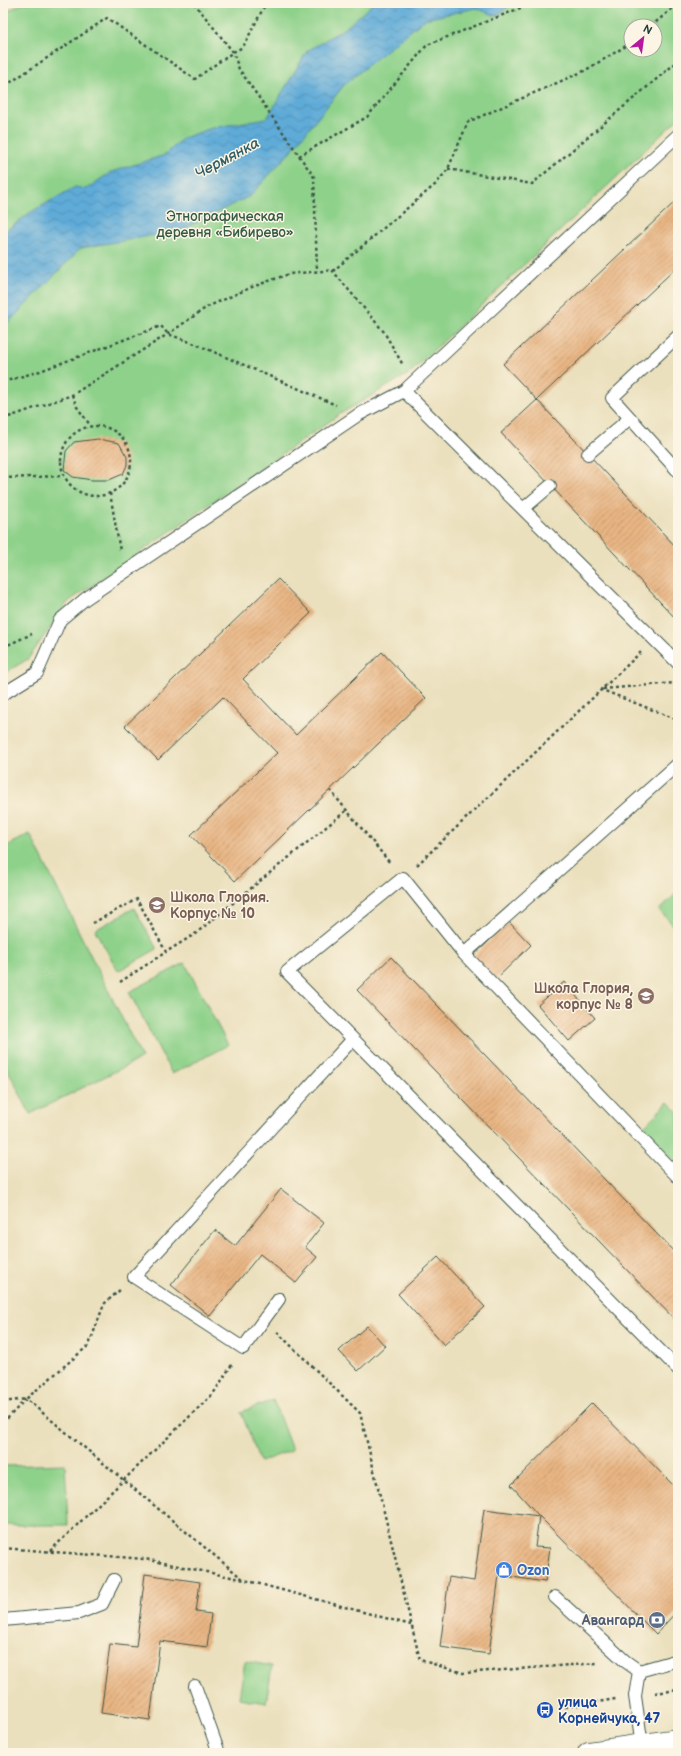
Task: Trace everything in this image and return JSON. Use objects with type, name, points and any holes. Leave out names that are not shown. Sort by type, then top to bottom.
[{"type":"street","points":[[589,1753],[678,1740]]},
{"type":"lane","points":[[3,694],[36,673],[60,620],[85,599],[358,415],[409,387],[678,135]]},
{"type":"lane","points":[[678,336],[612,398],[678,471]]},
{"type":"lane","points":[[409,387],[522,509],[678,663]]},
{"type":"lane","points":[[588,454],[630,418]]},
{"type":"lane","points":[[522,509],[550,486]]},
{"type":"lane","points":[[464,954],[678,764]]},
{"type":"lane","points":[[678,1177],[464,954],[402,878],[287,972],[678,1368]]},
{"type":"lane","points":[[279,1300],[243,1348],[134,1277],[352,1039]]},
{"type":"lane","points":[[3,1620],[79,1613],[102,1604],[114,1580]]},
{"type":"lane","points":[[555,1597],[625,1661],[639,1671]]},
{"type":"lane","points":[[639,1671],[678,1660]]},
{"type":"lane","points":[[639,1671],[635,1696],[642,1746]]},
{"type":"lane","points":[[195,1686],[219,1753]]},
{"type":"path","points":[[194,3],[233,52],[239,69],[314,177],[317,271]]},
{"type":"path","points":[[3,92],[11,82],[107,18],[195,80],[233,52],[243,47],[266,3]]},
{"type":"path","points":[[299,156],[367,117],[426,45],[533,3]]},
{"type":"path","points":[[661,18],[678,4]]},
{"type":"path","points":[[3,419],[72,395],[208,307],[252,287],[288,274],[332,270],[436,184],[448,169],[468,122],[584,71],[623,48]]},
{"type":"path","points":[[448,169],[532,184],[678,61]]},
{"type":"path","points":[[332,270],[384,332],[409,387]]},
{"type":"path","points":[[3,382],[40,371],[161,326],[168,334],[198,345],[358,415]]},
{"type":"path","points":[[72,395],[77,407],[90,425]]},
{"type":"path","points":[[90,425],[106,426],[120,434],[129,446],[132,462],[128,477],[118,489],[110,493],[103,496],[87,496],[73,488],[63,476],[60,463],[62,450],[68,439],[78,430],[90,425]]},
{"type":"path","points":[[3,478],[63,476]]},
{"type":"path","points":[[110,493],[120,556]]},
{"type":"path","points":[[330,790],[402,878],[600,689],[655,639]]},
{"type":"path","points":[[600,689],[678,683]]},
{"type":"path","points":[[600,689],[678,720]]},
{"type":"path","points":[[120,982],[195,934],[347,810]]},
{"type":"path","points":[[93,924],[137,899],[166,952]]},
{"type":"path","points":[[3,1423],[26,1399],[89,1345],[104,1304],[134,1277]]},
{"type":"path","points":[[264,1320],[360,1413],[420,1660],[463,1673],[625,1661]]},
{"type":"path","points":[[50,1552],[213,1394],[243,1348]]},
{"type":"path","points":[[3,1402],[26,1399],[245,1580]]},
{"type":"path","points":[[3,1548],[144,1559],[245,1580],[411,1625]]},
{"type":"green space","name":"Этнографическая деревня «Бибирево»","points":[[24,3],[678,3],[678,119],[410,373],[340,414],[68,602],[28,659],[3,674],[3,13]]},
{"type":"green space","points":[[30,834],[142,1058],[30,1114],[3,1060],[3,848]]},
{"type":"green space","points":[[678,892],[678,930],[659,910]]},
{"type":"green space","points":[[134,908],[157,949],[118,971],[95,930]]},
{"type":"green space","points":[[185,963],[228,1045],[172,1074],[129,992]]},
{"type":"green space","points":[[668,1102],[678,1112],[678,1166],[641,1129]]},
{"type":"green space","points":[[273,1400],[292,1450],[260,1462],[241,1412]]},
{"type":"green space","points":[[65,1464],[68,1525],[3,1525],[3,1466]]},
{"type":"green space","points":[[245,1661],[272,1666],[266,1703],[239,1698]]},
{"type":"water","name":"Чермянка","points":[[374,3],[514,3],[496,16],[476,8],[425,19],[345,84],[292,150],[250,196],[179,231],[81,248],[3,328],[3,233],[31,212],[75,187],[86,189],[111,172],[165,155],[183,138],[212,128],[267,118],[307,51],[345,28]]},
{"type":"building","points":[[678,199],[678,266],[537,400],[503,364]]},
{"type":"building","points":[[537,400],[678,549],[678,621],[501,433]]},
{"type":"building","points":[[98,439],[119,443],[127,457],[127,465],[123,474],[109,480],[92,480],[73,477],[64,470],[66,451],[74,442]]},
{"type":"building","points":[[278,579],[311,613],[243,679],[296,735],[382,652],[426,698],[235,881],[191,835],[277,753],[223,697],[158,760],[125,726]]},
{"type":"building","points":[[509,922],[531,945],[496,979],[473,956]]},
{"type":"building","points":[[391,957],[678,1256],[678,1323],[357,990]]},
{"type":"building","points":[[564,982],[595,1018],[569,1041],[538,1005]]},
{"type":"building","points":[[281,1189],[324,1223],[305,1247],[317,1257],[296,1283],[260,1254],[210,1316],[171,1285],[215,1230],[235,1246]]},
{"type":"building","points":[[438,1257],[485,1307],[444,1345],[398,1294]]},
{"type":"building","points":[[367,1326],[385,1346],[358,1371],[339,1351]]},
{"type":"building","points":[[592,1403],[678,1490],[678,1610],[656,1634],[539,1516],[511,1485]]},
{"type":"building","points":[[484,1509],[539,1516],[535,1547],[550,1548],[545,1582],[499,1575],[489,1654],[440,1647],[449,1577],[474,1581]]},
{"type":"building","points":[[145,1574],[200,1582],[196,1612],[211,1614],[207,1647],[160,1641],[150,1720],[101,1713],[110,1644],[136,1647]]},
{"type":"place","name":"Школа Глория. Корпус № 10","points":[[157,905]]},
{"type":"place","name":"Школа Глория, корпус № 8","points":[[646,996]]},
{"type":"place","name":"Ozon","points":[[504,1570]]},
{"type":"place","name":"Авангард","points":[[657,1620]]},
{"type":"place","name":"улица Корнейчука, 47","points":[[545,1710]]}]
